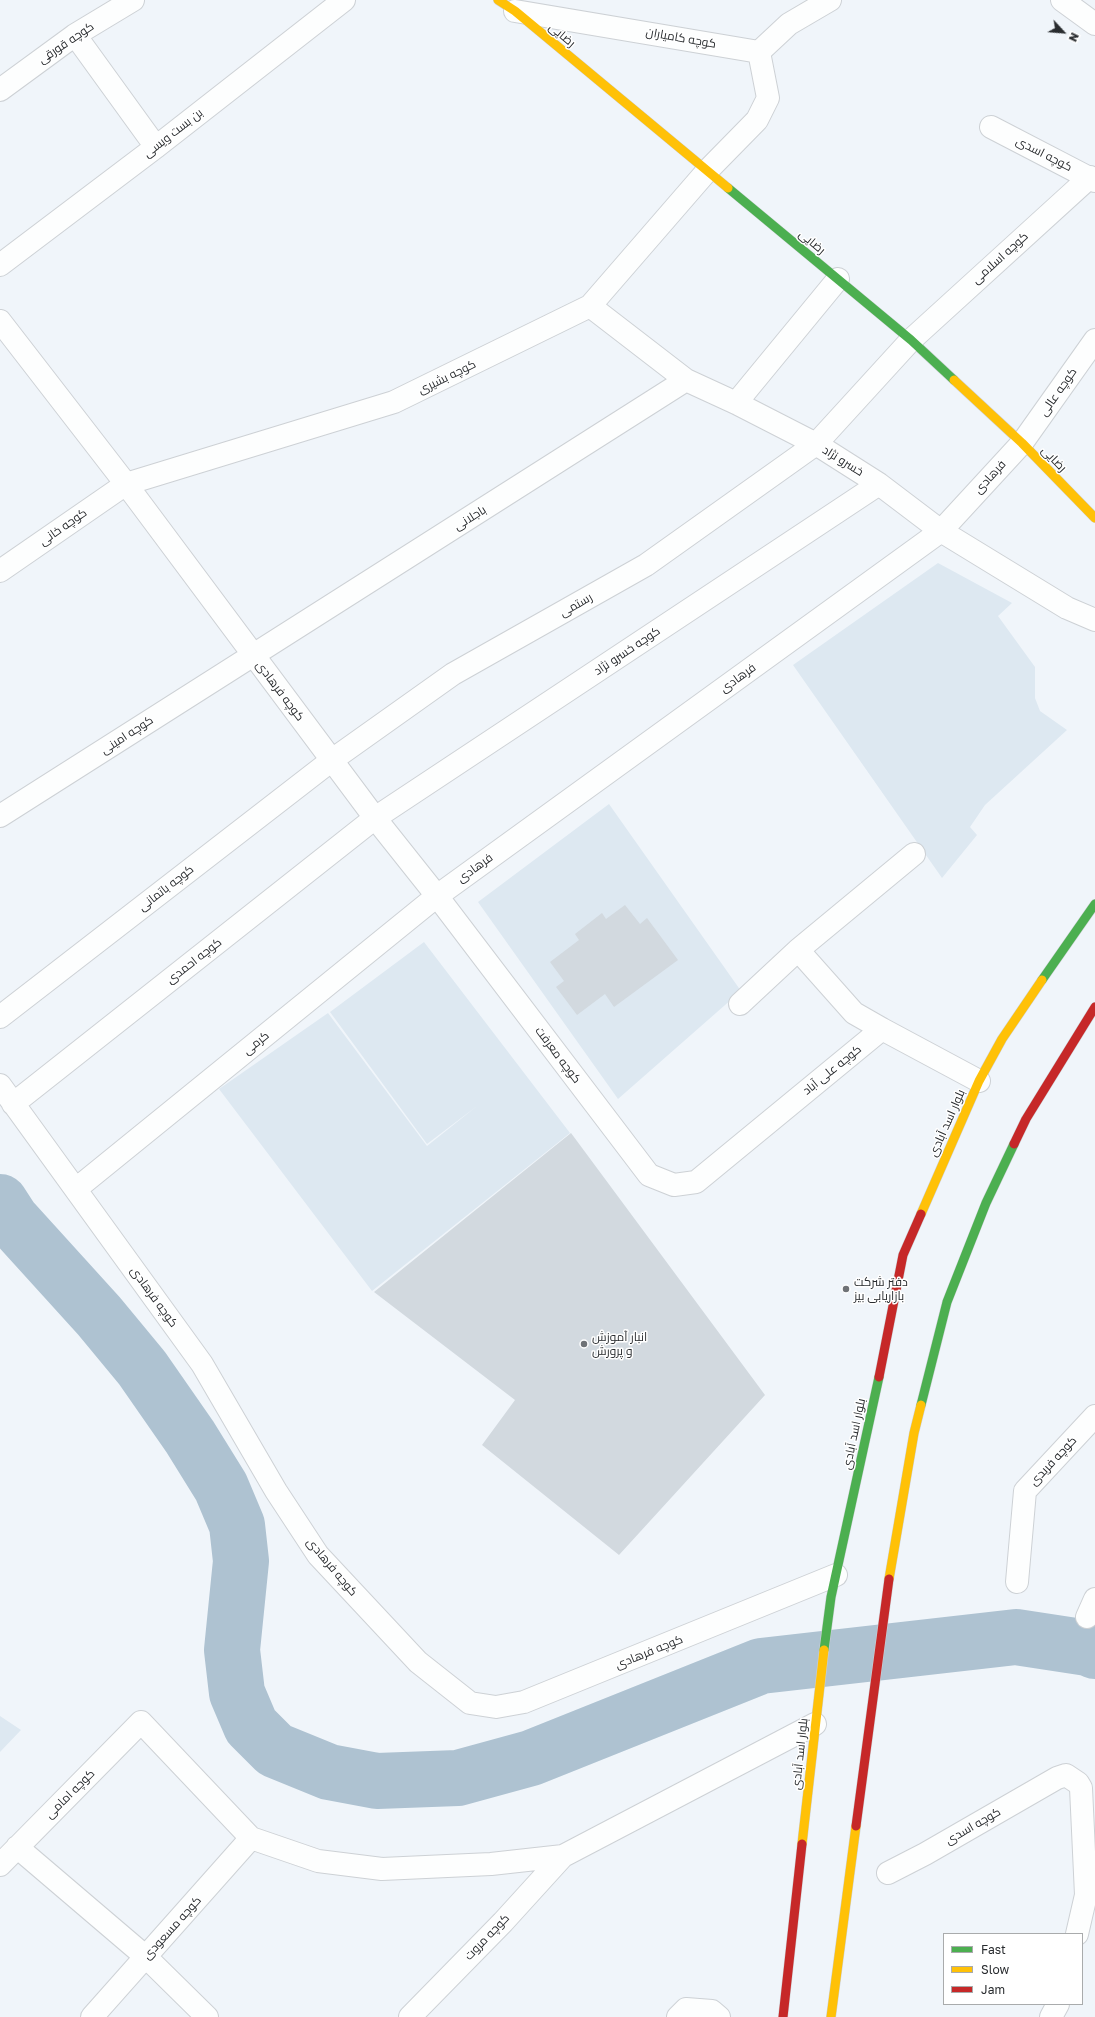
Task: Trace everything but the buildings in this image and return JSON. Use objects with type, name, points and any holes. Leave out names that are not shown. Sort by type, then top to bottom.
[{"type":"main road","name":"رضایی","points":[[506,5],[911,340],[1022,443],[1095,518]]},
{"type":"main road","name":"بلوار اسد آبادی","points":[[783,2017],[816,1716],[831,1596],[879,1378],[903,1255],[979,1081],[1002,1039],[1095,904]]},
{"type":"main road","points":[[831,2017],[885,1605],[914,1433],[947,1302],[986,1203],[1026,1119],[1095,1007]]},
{"type":"street","name":"کوچه قورقی","points":[[0,90],[75,35],[133,0]]},
{"type":"street","name":"بن بست ویسی","points":[[0,265],[156,147],[344,0]]},
{"type":"street","points":[[759,52],[789,24],[830,0]]},
{"type":"street","points":[[1062,0],[1095,24]]},
{"type":"street","name":"کوچه کامیاران","points":[[506,5],[759,52]]},
{"type":"street","points":[[75,35],[156,147]]},
{"type":"street","name":"کوچه بشیری","points":[[126,484],[394,402],[590,306],[707,171],[757,120],[768,98],[759,52]]},
{"type":"street","name":"کوچه اسدی","points":[[991,127],[1092,179]]},
{"type":"street","name":"کوچه اسلامی","points":[[816,444],[911,340],[1092,179]]},
{"type":"street","points":[[736,403],[838,279]]},
{"type":"street","name":"خسرو نژاد","points":[[590,306],[686,380],[736,403],[816,444],[879,484],[941,531],[1067,608],[1095,620]]},
{"type":"street","name":"کوچه فرهادی","points":[[0,321],[126,484],[375,818],[437,896]]},
{"type":"street","name":"کوچه عالی","points":[[1022,443],[1095,340]]},
{"type":"street","name":"باجلانی","points":[[253,654],[686,380]]},
{"type":"street","name":"فرهادی","points":[[437,896],[941,531],[1022,443]]},
{"type":"street","name":"رستمی","points":[[332,760],[453,674],[646,565],[816,444]]},
{"type":"street","name":"کوچه خانی","points":[[0,571],[126,484]]},
{"type":"street","name":"کوچه خسرو نژاد","points":[[375,818],[879,484]]},
{"type":"street","name":"کوچه امینی","points":[[0,816],[253,654]]},
{"type":"street","name":"کوچه باتمانی","points":[[0,1017],[332,760]]},
{"type":"street","name":"کوچه احمدی","points":[[13,1104],[375,818]]},
{"type":"street","points":[[740,1004],[798,950],[914,854]]},
{"type":"street","name":"کوچه معرفت","points":[[437,896],[649,1174],[674,1185],[696,1182]]},
{"type":"street","name":"کرمی","points":[[76,1189],[437,896]]},
{"type":"street","points":[[798,950],[854,1013],[979,1081]]},
{"type":"street","name":"کوچه علی آباد","points":[[696,1182],[882,1029]]},
{"type":"street","name":"کوچه فرهادی","points":[[0,1085],[202,1364],[276,1491],[318,1555],[418,1662],[470,1703],[496,1707],[524,1702],[836,1575]]},
{"type":"street","name":"کوچه فریدی","points":[[1017,1582],[1025,1491],[1095,1416]]},
{"type":"street","points":[[251,1838],[318,1861],[382,1869],[491,1864],[563,1856],[816,1716]]},
{"type":"street","name":"کوچه امامی","points":[[0,1865],[141,1722],[251,1838]]},
{"type":"street","name":"کوچه اسدی","points":[[888,1873],[925,1854],[1057,1778],[1066,1776],[1073,1778],[1081,1788],[1086,1895],[1077,1933]]},
{"type":"street","name":"کوچه مسعودی","points":[[92,2017],[251,1838]]},
{"type":"street","points":[[17,1847],[146,1957],[207,2017]]},
{"type":"street","name":"کوچه مروت","points":[[410,2017],[503,1922],[563,1856]]},
{"type":"street","points":[[1051,2017],[1057,2005]]},
{"type":"street","points":[[678,2017],[686,2009],[712,2011],[719,2017]]},
{"type":"shaded area","points":[[938,563],[1012,603],[998,616],[1035,667],[1035,698],[1040,711],[1067,730],[985,805],[970,827],[977,835],[942,878],[793,665]]},
{"type":"shaded area","points":[[609,804],[741,991],[618,1099],[478,902]]},
{"type":"shaded area","points":[[424,942],[570,1133],[372,1291],[219,1089],[328,1013],[427,1146],[477,1106],[427,1144],[330,1012]]},
{"type":"shaded area","points":[[0,1716],[21,1730],[0,1752]]},
{"type":"waterway","points":[[0,1202],[11,1219],[99,1316],[142,1368],[190,1437],[221,1487],[237,1525],[241,1561],[232,1650],[237,1693],[251,1726],[275,1750],[329,1772],[377,1781],[458,1778],[531,1758],[761,1666],[1016,1637],[1088,1648],[1095,1651]]},
{"type":"traffic: fast","points":[[728,188],[911,340],[954,380]]},
{"type":"traffic: fast","points":[[1042,980],[1095,904]]},
{"type":"traffic: fast","points":[[921,1405],[947,1302],[986,1203],[1014,1144]]},
{"type":"traffic: fast","points":[[824,1650],[831,1597],[879,1377]]},
{"type":"traffic: slow","points":[[498,0],[515,11],[728,188]]},
{"type":"traffic: slow","points":[[954,380],[1022,443],[1095,518]]},
{"type":"traffic: slow","points":[[921,1214],[979,1081],[1002,1039],[1042,980]]},
{"type":"traffic: slow","points":[[889,1579],[914,1433],[921,1405]]},
{"type":"traffic: slow","points":[[802,1844],[824,1650]]},
{"type":"traffic: slow","points":[[831,2017],[856,1826]]},
{"type":"traffic: jam","points":[[1014,1144],[1026,1119],[1095,1007]]},
{"type":"traffic: jam","points":[[879,1377],[903,1255],[921,1214]]},
{"type":"traffic: jam","points":[[856,1826],[889,1579]]},
{"type":"traffic: jam","points":[[783,2017],[802,1844]]},
{"type":"place","name":"دفتر شرکت بازاریابی بیز","points":[[846,1289]]},
{"type":"place","name":"انبار آموزش و پرورش","points":[[584,1344]]}]
